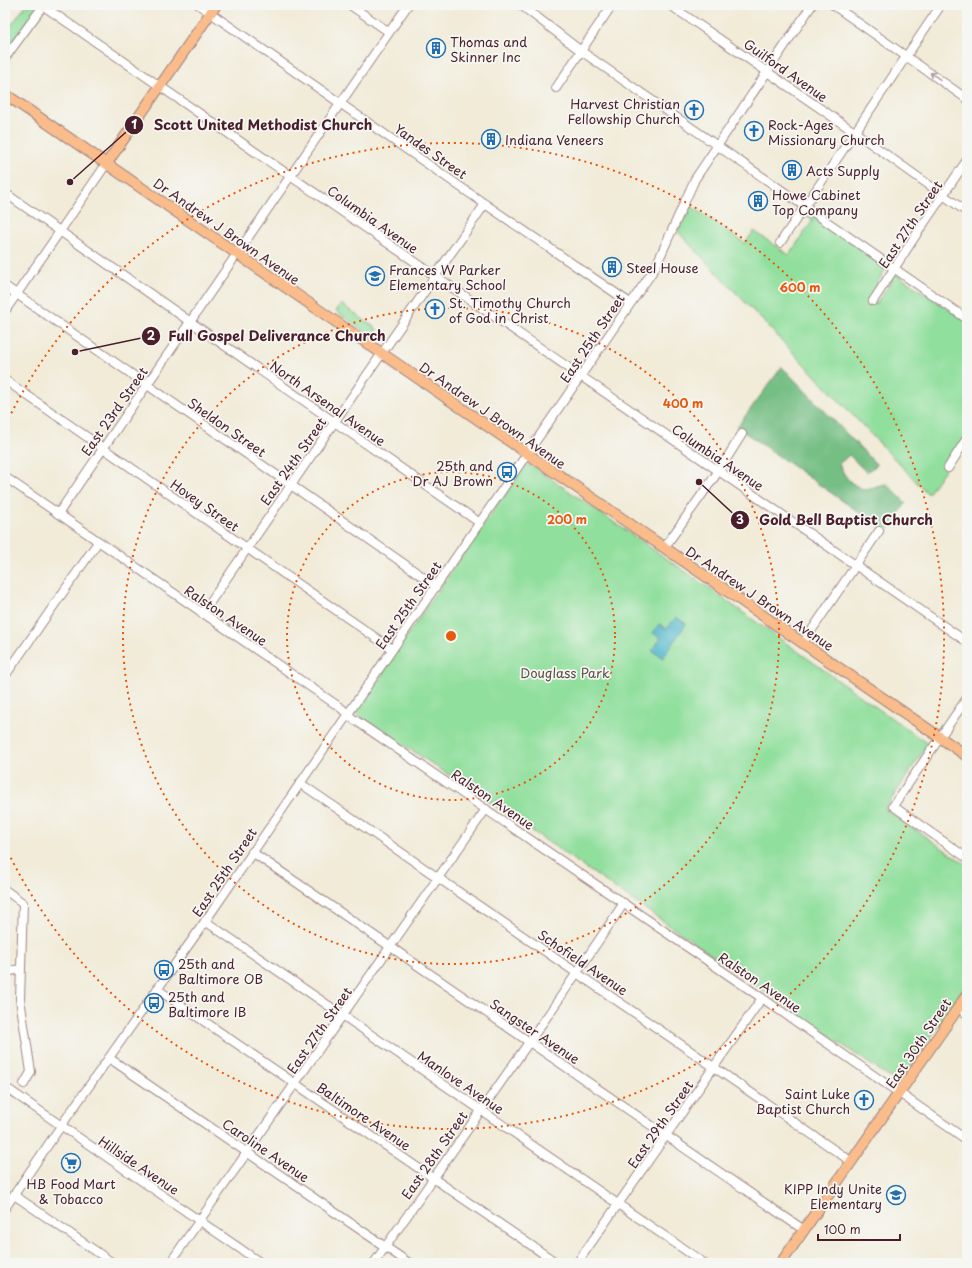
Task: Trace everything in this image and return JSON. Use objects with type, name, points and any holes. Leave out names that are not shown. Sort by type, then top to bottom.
[{"type":"main road","points":[[107,163],[213,9]]},
{"type":"main road","name":"Dr Andrew J Brown Avenue","points":[[5,94],[967,756]]},
{"type":"main road","name":"East 30th Street","points":[[782,1263],[900,1093],[963,1011],[967,995]]},
{"type":"street","points":[[5,58],[42,5]]},
{"type":"street","name":"Columbia Avenue","points":[[42,5],[580,377],[967,642]]},
{"type":"street","name":"Yandes Street","points":[[199,5],[213,9],[341,104],[630,303]]},
{"type":"street","points":[[350,5],[390,32]]},
{"type":"street","name":"East 23rd Street","points":[[58,514],[408,5]]},
{"type":"street","points":[[521,5],[581,51],[967,320]]},
{"type":"street","points":[[556,88],[612,5]]},
{"type":"street","name":"Guilford Avenue","points":[[670,5],[856,132],[967,212]]},
{"type":"street","name":"East 25th Street","points":[[5,1208],[61,1126],[158,990],[658,262],[692,183],[812,5]]},
{"type":"street","points":[[833,5],[967,98]]},
{"type":"street","points":[[780,243],[941,5]]},
{"type":"street","name":"East 27th Street","points":[[873,301],[967,160]]},
{"type":"street","points":[[5,311],[107,163]]},
{"type":"street","name":"North Arsenal Avenue","points":[[5,193],[480,522]]},
{"type":"street","name":"East 24th Street","points":[[202,614],[485,204]]},
{"type":"street","name":"Sheldon Street","points":[[5,286],[146,386],[436,586]]},
{"type":"street","name":"Hovey Street","points":[[5,380],[392,649]]},
{"type":"street","points":[[664,548],[718,472],[742,434]]},
{"type":"street","points":[[948,468],[967,438]]},
{"type":"street","name":"Ralston Avenue","points":[[5,477],[486,810],[624,903],[967,1140]]},
{"type":"street","points":[[803,643],[879,531]]},
{"type":"street","points":[[5,676],[98,542]]},
{"type":"street","points":[[967,698],[893,806],[967,858]]},
{"type":"street","name":"Schofield Avenue","points":[[300,783],[852,1162]]},
{"type":"street","name":"East 27th Street","points":[[170,1263],[486,810]]},
{"type":"street","name":"Sangster Avenue","points":[[252,852],[804,1230]]},
{"type":"street","points":[[5,890],[23,903],[20,1000],[31,1072],[24,1084]]},
{"type":"street","name":"East 28th Street","points":[[374,1263],[577,973],[624,903]]},
{"type":"street","name":"Manlove Avenue","points":[[205,920],[704,1263]]},
{"type":"street","points":[[5,972],[21,969]]},
{"type":"street","name":"Baltimore Avenue","points":[[158,990],[557,1263]]},
{"type":"street","name":"East 29th Street","points":[[578,1263],[762,998]]},
{"type":"street","name":"Caroline Avenue","points":[[109,1058],[409,1263]]},
{"type":"street","name":"Hillside Avenue","points":[[5,1087],[261,1263]]},
{"type":"street","points":[[14,1195],[113,1263]]},
{"type":"green space","points":[[26,5],[36,5],[38,8],[5,54],[5,34]]},
{"type":"green space","points":[[691,206],[745,243],[754,231],[789,255],[813,220],[805,214],[806,211],[887,267],[877,283],[878,284],[870,299],[876,304],[891,282],[890,280],[896,274],[967,322],[967,435],[928,494],[679,233],[678,231],[688,207]]},
{"type":"green space","points":[[341,304],[377,329],[372,337],[336,311]]},
{"type":"green space","points":[[782,367],[877,465],[866,472],[849,455],[839,464],[849,480],[856,486],[865,490],[887,484],[906,503],[887,532],[737,427]]},
{"type":"green space","name":"Douglass Park","points":[[531,465],[686,572],[928,744],[885,809],[967,865],[967,984],[899,1084],[496,806],[355,713],[524,466]]},
{"type":"water","points":[[676,617],[686,624],[663,658],[652,651],[661,638],[653,633],[659,624],[667,629]]},
{"type":"place","name":"Thomas and Skinner Inc","points":[[436,48]]},
{"type":"place","name":"Harvest Christian Fellowship Church","points":[[694,110]]},
{"type":"place","name":"Rock-Ages Missionary Church","points":[[754,131]]},
{"type":"place","name":"Indiana Veneers","points":[[491,139]]},
{"type":"place","name":"Acts Supply","points":[[792,170]]},
{"type":"place","name":"Scott United Methodist Church","points":[[70,182]]},
{"type":"place","name":"Howe Cabinet Top Company","points":[[758,201]]},
{"type":"place","name":"Steel House","points":[[612,267]]},
{"type":"place","name":"Frances W Parker Elementary School","points":[[375,276]]},
{"type":"place","name":"St. Timothy Church of God in Christ","points":[[435,309]]},
{"type":"place","name":"Full Gospel Deliverance Church","points":[[75,352]]},
{"type":"place","name":"25th and Dr AJ Brown","points":[[507,472]]},
{"type":"place","name":"Gold Bell Baptist Church","points":[[699,482]]},
{"type":"place","name":"25th and Baltimore OB","points":[[164,970]]},
{"type":"place","name":"25th and Baltimore IB","points":[[154,1003]]},
{"type":"place","name":"Saint Luke Baptist Church","points":[[864,1100]]},
{"type":"place","name":"HB Food Mart & Tobacco","points":[[71,1163]]},
{"type":"place","name":"KIPP Indy Unite Elementary","points":[[896,1195]]}]
